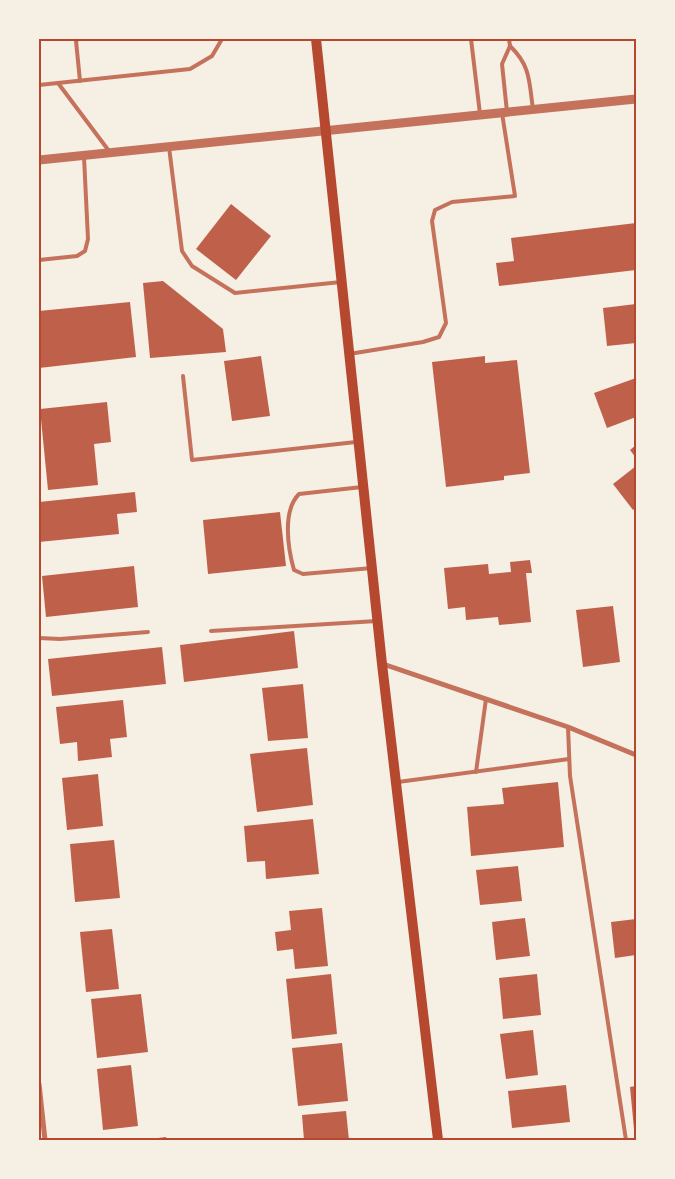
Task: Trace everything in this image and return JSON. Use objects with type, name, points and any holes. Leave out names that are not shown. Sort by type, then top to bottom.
[{"type":"main road","points":[[316,39],[377,621],[438,1140]]},
{"type":"street","points":[[39,160],[636,99]]},
{"type":"street","points":[[382,664],[568,727],[636,755]]},
{"type":"street","points":[[39,1084],[45,1140]]},
{"type":"lane","points":[[78,39],[76,41],[80,81]]},
{"type":"lane","points":[[39,85],[190,69],[212,56],[222,39]]},
{"type":"lane","points":[[471,39],[480,114]]},
{"type":"lane","points":[[349,354],[423,342],[439,337],[446,323],[432,221],[435,210],[452,202],[515,196],[505,112],[502,64],[510,46],[509,39]]},
{"type":"lane","points":[[510,46],[522,58],[526,67],[533,109]]},
{"type":"lane","points":[[58,83],[110,153]]},
{"type":"lane","points":[[169,147],[182,251],[192,266],[236,293],[342,282]]},
{"type":"lane","points":[[39,260],[77,256],[85,251],[88,240],[84,156]]},
{"type":"lane","points":[[183,376],[192,460],[359,442]]},
{"type":"lane","points":[[363,487],[299,494],[292,501],[288,514],[291,559],[294,570],[303,574],[372,568]]},
{"type":"lane","points":[[211,631],[377,621]]},
{"type":"lane","points":[[39,638],[60,639],[148,632]]},
{"type":"lane","points":[[476,772],[486,699]]},
{"type":"lane","points":[[568,727],[570,776],[626,1140]]},
{"type":"lane","points":[[396,783],[569,759]]},
{"type":"building","points":[[231,204],[271,236],[236,280],[196,249]]},
{"type":"building","points":[[636,223],[636,270],[499,286],[496,263],[514,261],[511,238]]},
{"type":"building","points":[[163,281],[223,329],[226,352],[150,358],[143,283]]},
{"type":"building","points":[[130,302],[136,357],[39,368],[39,311]]},
{"type":"building","points":[[636,304],[636,343],[607,346],[603,308]]},
{"type":"building","points":[[261,356],[270,416],[232,421],[224,361]]},
{"type":"building","points":[[485,356],[485,363],[517,360],[530,473],[504,476],[504,480],[446,487],[432,362]]},
{"type":"building","points":[[636,378],[636,417],[607,428],[594,393]]},
{"type":"building","points":[[107,402],[111,442],[94,444],[98,485],[48,490],[40,409]]},
{"type":"building","points":[[636,445],[636,458],[630,450]]},
{"type":"building","points":[[636,466],[636,508],[633,510],[613,484]]},
{"type":"building","points":[[135,492],[137,512],[117,514],[119,534],[39,542],[39,502]]},
{"type":"building","points":[[280,512],[286,566],[208,574],[203,520]]},
{"type":"building","points":[[530,560],[532,573],[526,573],[531,622],[499,625],[498,617],[466,620],[465,607],[448,609],[444,568],[488,564],[489,574],[511,572],[510,562]]},
{"type":"building","points":[[134,566],[138,607],[46,617],[42,576]]},
{"type":"building","points":[[613,606],[620,662],[583,667],[576,610]]},
{"type":"building","points":[[294,631],[298,668],[184,682],[180,645]]},
{"type":"building","points":[[162,647],[166,684],[52,696],[48,659]]},
{"type":"building","points":[[303,684],[308,738],[268,741],[262,688]]},
{"type":"building","points":[[123,700],[127,737],[110,739],[112,757],[78,761],[77,742],[60,744],[56,707]]},
{"type":"building","points":[[307,748],[313,805],[257,812],[250,754]]},
{"type":"building","points":[[98,774],[103,826],[67,830],[62,778]]},
{"type":"building","points":[[558,782],[564,847],[471,856],[467,807],[504,804],[502,788]]},
{"type":"building","points":[[313,819],[319,874],[266,879],[265,861],[247,862],[244,826]]},
{"type":"building","points":[[114,840],[120,898],[75,902],[70,844]]},
{"type":"building","points":[[518,866],[522,901],[480,905],[476,870]]},
{"type":"building","points":[[322,908],[328,966],[295,969],[293,949],[277,951],[275,932],[291,930],[289,911]]},
{"type":"building","points":[[525,918],[530,956],[496,960],[492,922]]},
{"type":"building","points":[[636,919],[636,955],[615,958],[611,922]]},
{"type":"building","points":[[112,929],[119,989],[86,992],[80,932]]},
{"type":"building","points":[[331,974],[337,1034],[292,1039],[286,979]]},
{"type":"building","points":[[537,974],[541,1015],[503,1019],[499,978]]},
{"type":"building","points":[[141,994],[148,1052],[97,1058],[91,999]]},
{"type":"building","points":[[533,1030],[538,1075],[506,1079],[500,1034]]},
{"type":"building","points":[[342,1043],[348,1101],[298,1106],[292,1048]]},
{"type":"building","points":[[131,1065],[138,1126],[103,1130],[97,1069]]},
{"type":"building","points":[[566,1085],[570,1122],[512,1128],[508,1091]]},
{"type":"building","points":[[636,1086],[636,1129],[634,1129],[630,1087]]},
{"type":"building","points":[[346,1111],[349,1140],[304,1140],[302,1115]]},
{"type":"building","points":[[166,1137],[167,1140],[150,1140],[150,1139]]}]
